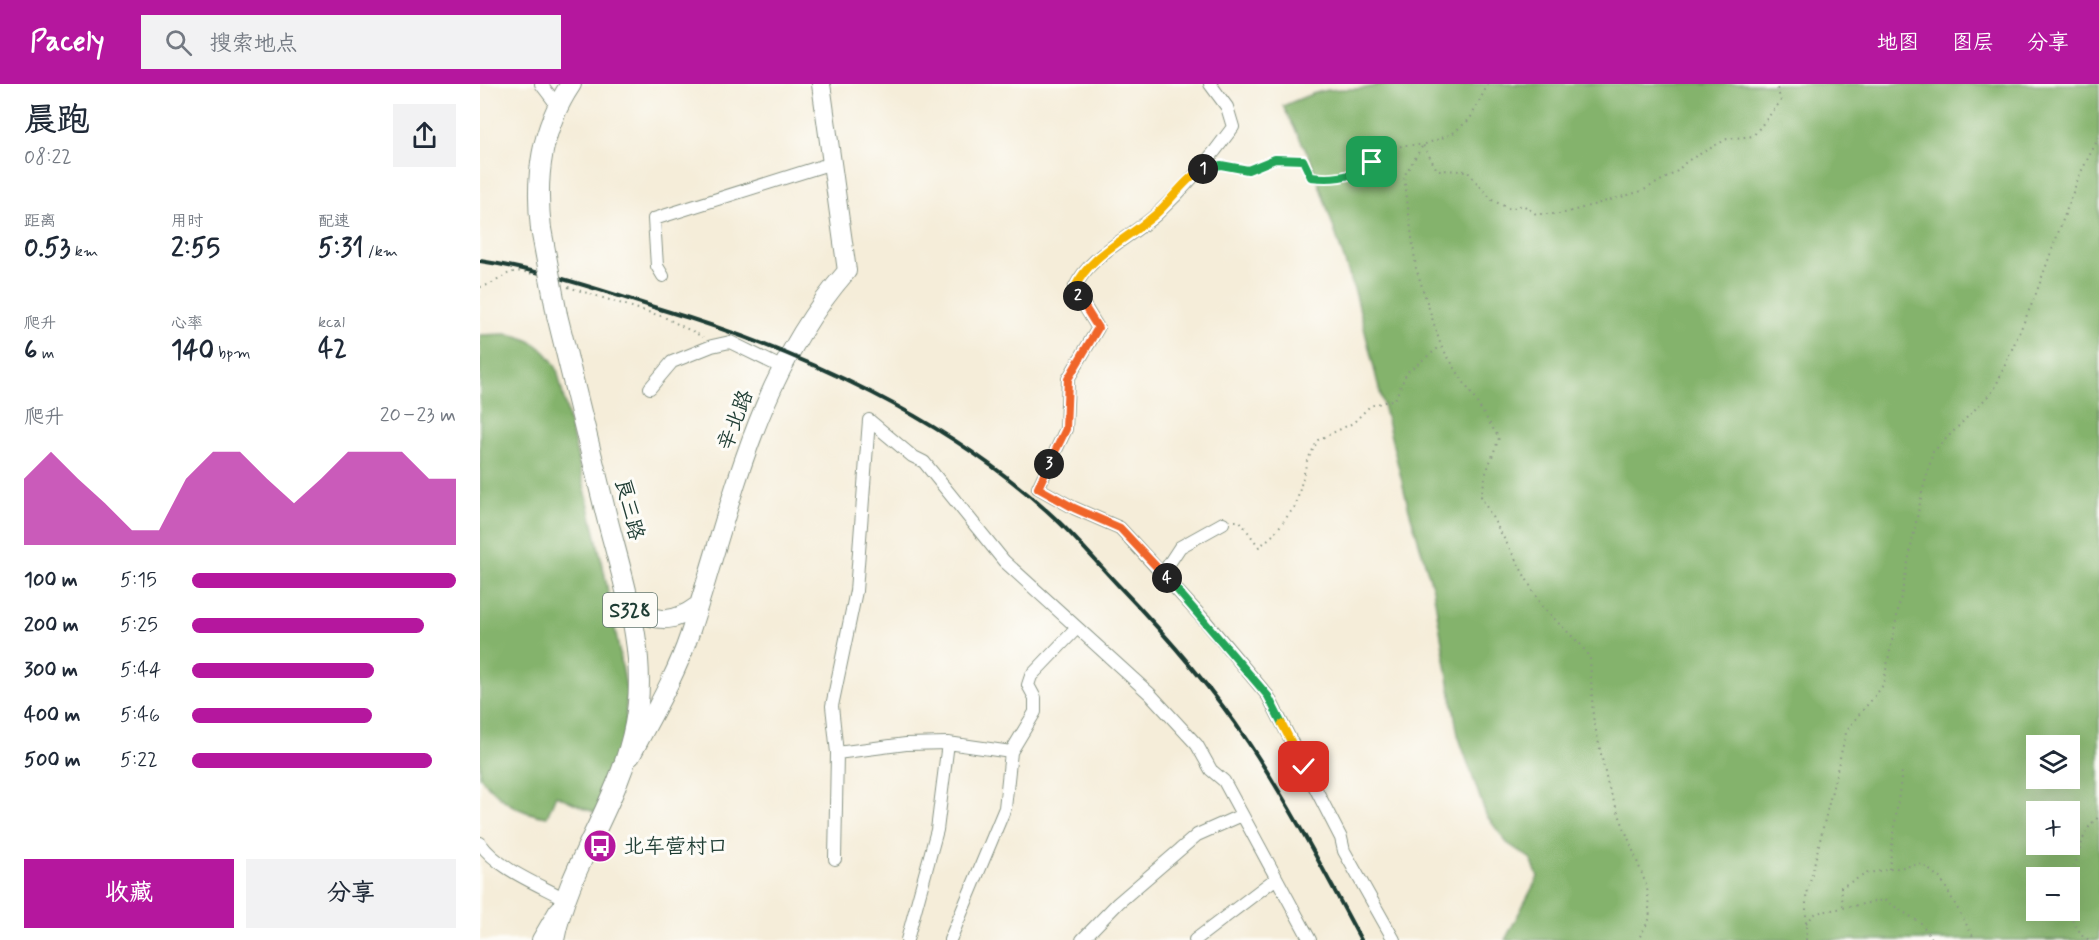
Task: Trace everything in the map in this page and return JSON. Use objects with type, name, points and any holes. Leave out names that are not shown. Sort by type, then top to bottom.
[{"type":"main road","name":"良三路","points":[[554,940],[565,899],[622,773],[635,723],[639,688],[630,609],[557,315],[541,230],[538,175],[545,135],[557,105],[571,84]]},
{"type":"street","points":[[541,84],[557,105]]},
{"type":"street","name":"辛北路","points":[[622,773],[688,638],[754,426],[781,367],[810,317],[847,271],[821,84]]},
{"type":"street","points":[[1210,84],[1227,107],[1233,127],[1201,170],[1155,215],[1099,256],[1080,276],[1074,289],[1098,328],[1068,379],[1066,429],[1038,488],[1074,508],[1120,528],[1163,573],[1268,696],[1341,838],[1344,851],[1394,940]]},
{"type":"street","points":[[663,276],[657,266],[654,219],[832,163]]},
{"type":"street","points":[[651,388],[672,362],[730,342],[781,367]]},
{"type":"street","points":[[835,859],[837,753],[832,706],[856,591],[869,420],[912,456],[924,462],[1004,561],[1150,694],[1197,745],[1211,770],[1224,780],[1275,879],[1310,940]]},
{"type":"street","points":[[1163,573],[1180,547],[1223,523]]},
{"type":"street","points":[[630,609],[669,620],[681,618],[697,606]]},
{"type":"street","points":[[950,940],[1005,808],[1011,752],[1035,712],[1035,698],[1028,685],[1031,676],[1076,629]]},
{"type":"street","points":[[837,753],[906,744],[948,743],[1011,752]]},
{"type":"street","points":[[907,940],[937,830],[948,743]]},
{"type":"street","points":[[1082,940],[1118,903],[1197,835],[1242,815]]},
{"type":"street","points":[[480,843],[485,851],[513,870],[565,899],[541,940]]},
{"type":"street","points":[[1195,940],[1275,879]]},
{"type":"path","points":[[1201,170],[1221,165],[1248,170],[1275,159],[1303,160],[1311,177],[1330,180],[1361,171],[1391,150],[1404,145],[1424,145],[1452,134],[1470,119],[1488,84]]},
{"type":"path","points":[[1424,145],[1437,170],[1467,171],[1492,200],[1510,209],[1523,206],[1536,214],[1561,214],[1642,191],[1676,173],[1687,161],[1727,139],[1753,136],[1781,101],[1776,84]]},
{"type":"path","points":[[1806,940],[1806,897],[1846,733],[1855,716],[1868,707],[1883,685],[1922,493],[1933,452],[1994,390],[2034,299],[2079,176],[2099,137]]},
{"type":"path","points":[[1424,145],[1404,176],[1416,268],[1441,346],[1500,438],[1486,473],[1481,496],[1542,607],[1581,645],[1590,658],[1593,717],[1608,786],[1647,887],[1650,918],[1638,940]]},
{"type":"path","points":[[480,287],[489,285],[509,271],[521,271],[543,278]]},
{"type":"path","points":[[565,286],[664,317],[719,345]]},
{"type":"path","points":[[1223,523],[1240,521],[1259,547],[1273,535],[1296,505],[1307,461],[1318,440],[1353,423],[1370,406],[1395,399],[1407,372],[1441,346]]},
{"type":"path","points":[[1889,869],[1902,771]]},
{"type":"path","points":[[2075,867],[2080,844],[2088,825],[2099,817]]},
{"type":"path","points":[[1843,906],[1842,887],[1868,873],[1922,864],[1941,879],[1975,940]]},
{"type":"path","points":[[1806,923],[1816,913],[1843,906],[1884,900],[1921,923],[1933,940]]},
{"type":"path","points":[[2073,921],[2082,937],[2090,940]]},
{"type":"green space","points":[[1380,84],[2099,84],[2099,940],[1505,940],[1538,877],[1531,859],[1507,843],[1486,815],[1458,735],[1433,589],[1408,506],[1356,295],[1311,160],[1283,106],[1322,91],[1361,89]]},
{"type":"green space","points":[[506,334],[536,344],[557,369],[604,571],[627,692],[625,732],[600,815],[556,795],[547,817],[526,812],[509,804],[480,777],[480,335]]},
{"type":"railway","points":[[480,261],[571,281],[713,326],[819,368],[871,392],[922,420],[1016,484],[1073,536],[1170,641],[1219,701],[1278,790],[1361,940]]},
{"type":"place","name":"北车营村口","points":[[600,846]]},
{"type":"route","points":[[1304,767],[1268,696],[1153,562],[1120,528],[1074,508],[1038,488],[1066,429],[1068,379],[1077,361],[1096,335],[1098,328],[1074,289],[1080,276],[1099,256],[1155,215],[1201,170],[1221,165],[1248,170],[1275,159],[1303,160],[1311,177],[1330,180],[1361,171],[1372,162]]}]
